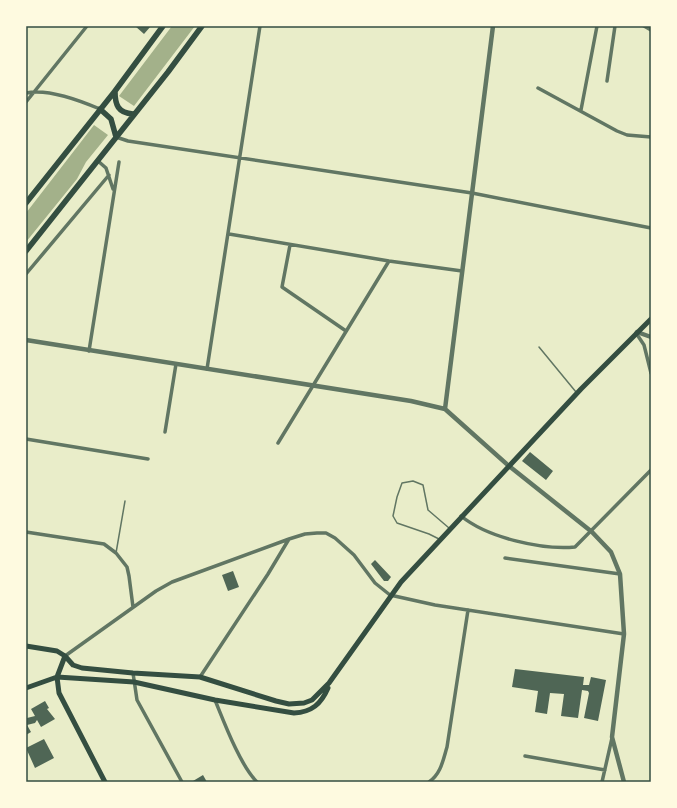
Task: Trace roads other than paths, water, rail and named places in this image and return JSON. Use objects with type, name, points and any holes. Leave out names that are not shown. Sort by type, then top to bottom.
[{"type":"main road","points":[[26,203],[115,91],[163,26]]},
{"type":"main road","points":[[26,251],[98,161],[133,114],[168,72],[202,26]]},
{"type":"main road","points":[[115,91],[116,104],[119,109],[125,113],[133,114]]},
{"type":"main road","points":[[100,109],[112,119],[116,137]]},
{"type":"main road","points":[[26,688],[57,677],[134,682],[215,700],[284,712],[304,712],[319,704],[330,683],[390,595],[461,516],[644,324],[651,319]]},
{"type":"main road","points":[[26,646],[57,651],[65,656],[73,665],[82,668],[200,677],[289,704],[304,703],[312,700],[330,683]]},
{"type":"main road","points":[[65,656],[57,677],[57,684],[63,704],[106,782]]},
{"type":"street","points":[[26,102],[87,26]]},
{"type":"street","points":[[207,369],[241,159],[260,26]]},
{"type":"street","points":[[445,409],[494,26]]},
{"type":"street","points":[[581,110],[596,26]]},
{"type":"street","points":[[606,81],[615,26]]},
{"type":"street","points":[[644,26],[651,30]]},
{"type":"street","points":[[538,88],[581,110],[617,131],[627,135],[651,137]]},
{"type":"street","points":[[26,93],[36,91],[63,97],[100,109]]},
{"type":"street","points":[[116,137],[128,141],[241,159],[472,193],[651,228]]},
{"type":"street","points":[[98,161],[106,168],[114,192]]},
{"type":"street","points":[[89,351],[119,162]]},
{"type":"street","points":[[26,274],[109,175]]},
{"type":"street","points":[[229,234],[388,261],[462,271]]},
{"type":"street","points":[[290,245],[282,287],[346,331]]},
{"type":"street","points":[[278,443],[388,261]]},
{"type":"street","points":[[644,324],[651,327]]},
{"type":"street","points":[[637,332],[651,337]]},
{"type":"street","points":[[637,332],[644,345],[651,373]]},
{"type":"street","points":[[26,340],[423,403],[445,409],[509,466],[592,532],[611,552],[620,574],[624,634],[612,737],[602,782]]},
{"type":"street","points":[[165,432],[176,364]]},
{"type":"street","points":[[26,439],[148,459]]},
{"type":"street","points":[[461,516],[491,534],[563,548],[576,547],[651,470]]},
{"type":"street","points":[[26,532],[104,544],[116,553],[127,568],[133,607]]},
{"type":"street","points":[[65,656],[133,607],[172,582],[289,539],[305,534],[317,533],[326,534],[335,538],[354,555],[375,584],[390,595],[468,610],[624,634]]},
{"type":"street","points":[[200,677],[268,574],[289,539]]},
{"type":"street","points":[[505,558],[620,574]]},
{"type":"street","points":[[429,782],[436,777],[442,766],[447,747],[468,610]]},
{"type":"street","points":[[133,673],[138,700],[182,782]]},
{"type":"street","points":[[215,700],[229,733],[250,773],[257,782]]},
{"type":"street","points":[[612,737],[624,782]]},
{"type":"street","points":[[526,756],[605,770]]},
{"type":"lane","points":[[539,347],[577,394]]},
{"type":"lane","points":[[439,540],[429,534],[397,523],[393,516],[402,482],[413,481],[424,485],[428,510],[450,529]]},
{"type":"lane","points":[[116,553],[125,501]]}]
